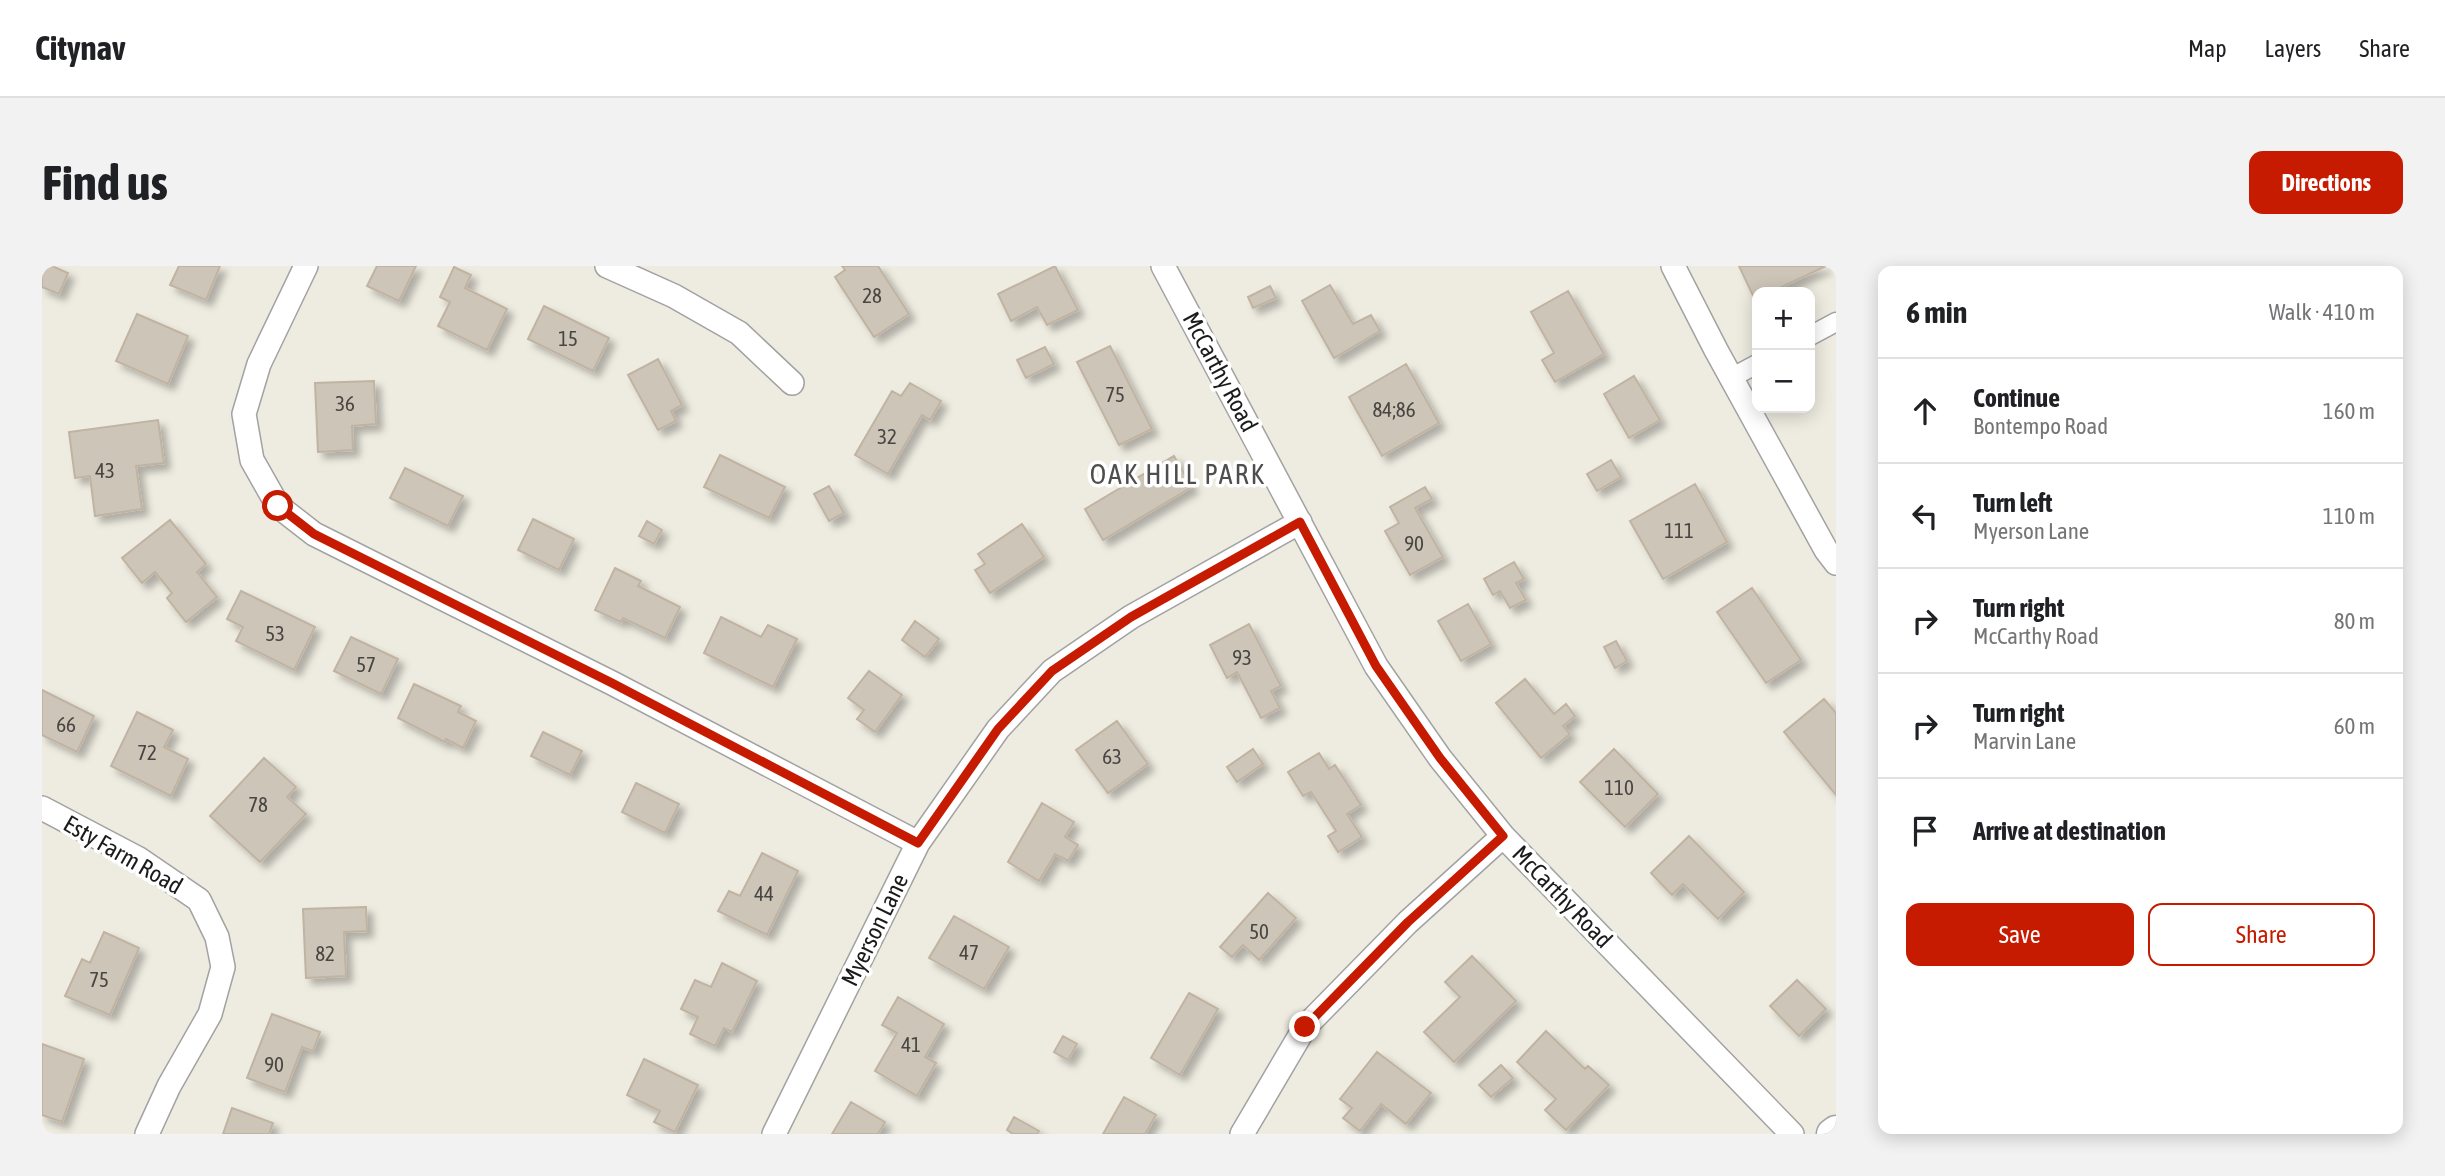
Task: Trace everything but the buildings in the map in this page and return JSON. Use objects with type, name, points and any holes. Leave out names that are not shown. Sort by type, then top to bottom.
[{"type":"street","points":[[306,266],[260,364],[244,414],[252,460],[278,506],[314,534],[612,683],[918,843]]},
{"type":"street","points":[[607,266],[674,296],[739,333],[792,383]]},
{"type":"street","name":"McCarthy Road","points":[[1163,266],[1376,666],[1440,758],[1503,836],[1792,1134]]},
{"type":"street","points":[[1673,266],[1731,378],[1826,550],[1836,563]]},
{"type":"street","points":[[1815,333],[1836,322]]},
{"type":"street","points":[[1731,378],[1752,367]]},
{"type":"street","name":"Myerson Lane","points":[[774,1134],[918,843],[998,729],[1052,671],[1131,617],[1300,522]]},
{"type":"street","name":"Esty Farm Road","points":[[42,808],[139,859],[199,900],[217,937],[223,967],[210,1014],[169,1086],[146,1134]]},
{"type":"street","points":[[1242,1134],[1305,1027],[1408,922],[1503,836]]},
{"type":"district","name":"OAK HILL PARK","points":[[1178,474]]},
{"type":"route","points":[[278,506],[314,534],[612,683],[918,843],[998,729],[1052,671],[1131,617],[1300,522],[1376,666],[1440,758],[1503,836],[1408,922],[1305,1027]]}]
